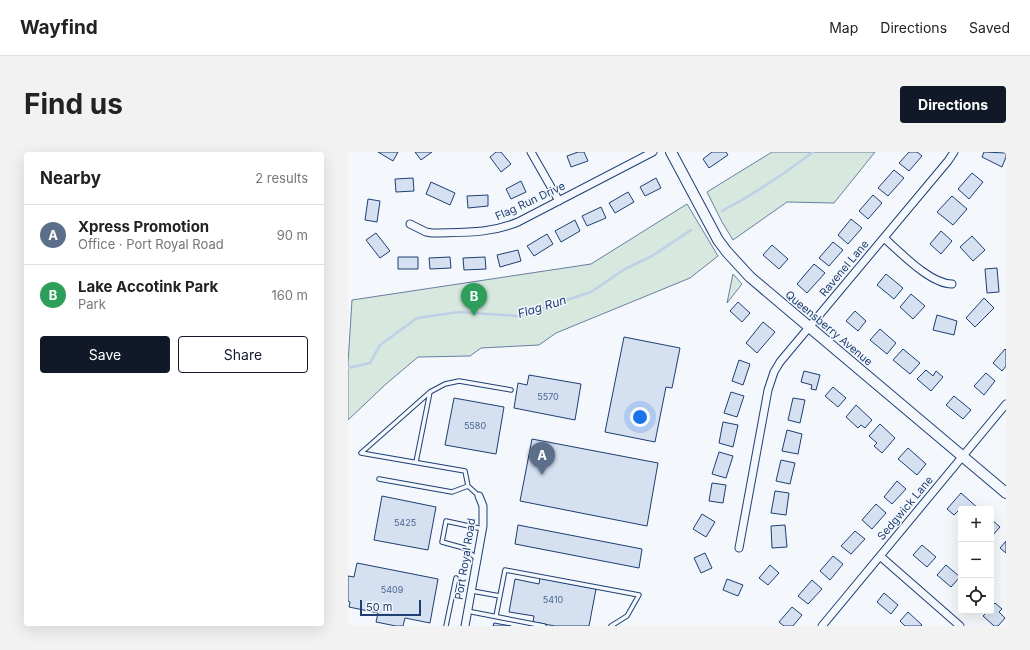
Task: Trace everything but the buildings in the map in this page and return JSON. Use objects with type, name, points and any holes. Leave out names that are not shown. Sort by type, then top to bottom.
[{"type":"street","points":[[531,152],[559,201]]},
{"type":"street","name":"Flag Run Drive","points":[[410,224],[426,232],[432,233],[478,232],[507,227],[653,152]]},
{"type":"street","name":"Queensberry Avenue","points":[[672,152],[712,229],[726,252],[750,277],[1006,493]]},
{"type":"street","name":"Ravenel Lane","points":[[739,548],[770,382],[780,362],[954,152]]},
{"type":"street","points":[[884,238],[929,276],[938,281],[952,284]]},
{"type":"street","name":"Sedgwick Lane","points":[[822,626],[1006,404]]},
{"type":"street","name":"Port Royal Road","points":[[465,626],[483,529],[483,506],[479,496]]},
{"type":"street","points":[[880,556],[960,626]]},
{"type":"lane","points":[[479,496],[468,486],[466,471],[361,453],[430,392],[445,384],[459,381],[511,390]]},
{"type":"lane","points":[[416,462],[430,392]]},
{"type":"lane","points":[[379,479],[452,492],[468,486]]},
{"type":"lane","points":[[477,558],[464,548],[442,542],[446,521],[483,529]]},
{"type":"lane","points":[[496,616],[505,570],[639,595],[627,616],[611,626]]},
{"type":"lane","points":[[446,626],[456,578]]},
{"type":"lane","points":[[471,591],[500,596]]},
{"type":"lane","points":[[468,611],[544,626]]},
{"type":"shaded area","points":[[772,152],[875,152],[834,203],[787,202],[733,240],[707,192]]},
{"type":"shaded area","points":[[687,204],[718,256],[690,278],[556,333],[539,345],[481,348],[470,356],[418,357],[386,384],[348,420],[348,363],[352,300],[591,264]]},
{"type":"shaded area","points":[[733,274],[742,284],[727,303]]},
{"type":"waterway","name":"Flag Run","points":[[722,211],[769,183],[813,152]]},
{"type":"waterway","name":"Flag Run","points":[[348,368],[370,363],[380,345],[417,318],[459,312],[518,316],[591,292],[625,269],[652,256],[691,230]]},
{"type":"place","name":"Lake Accotink Park","points":[[474,316]]},
{"type":"place","name":"Xpress Promotion","points":[[542,475]]}]
